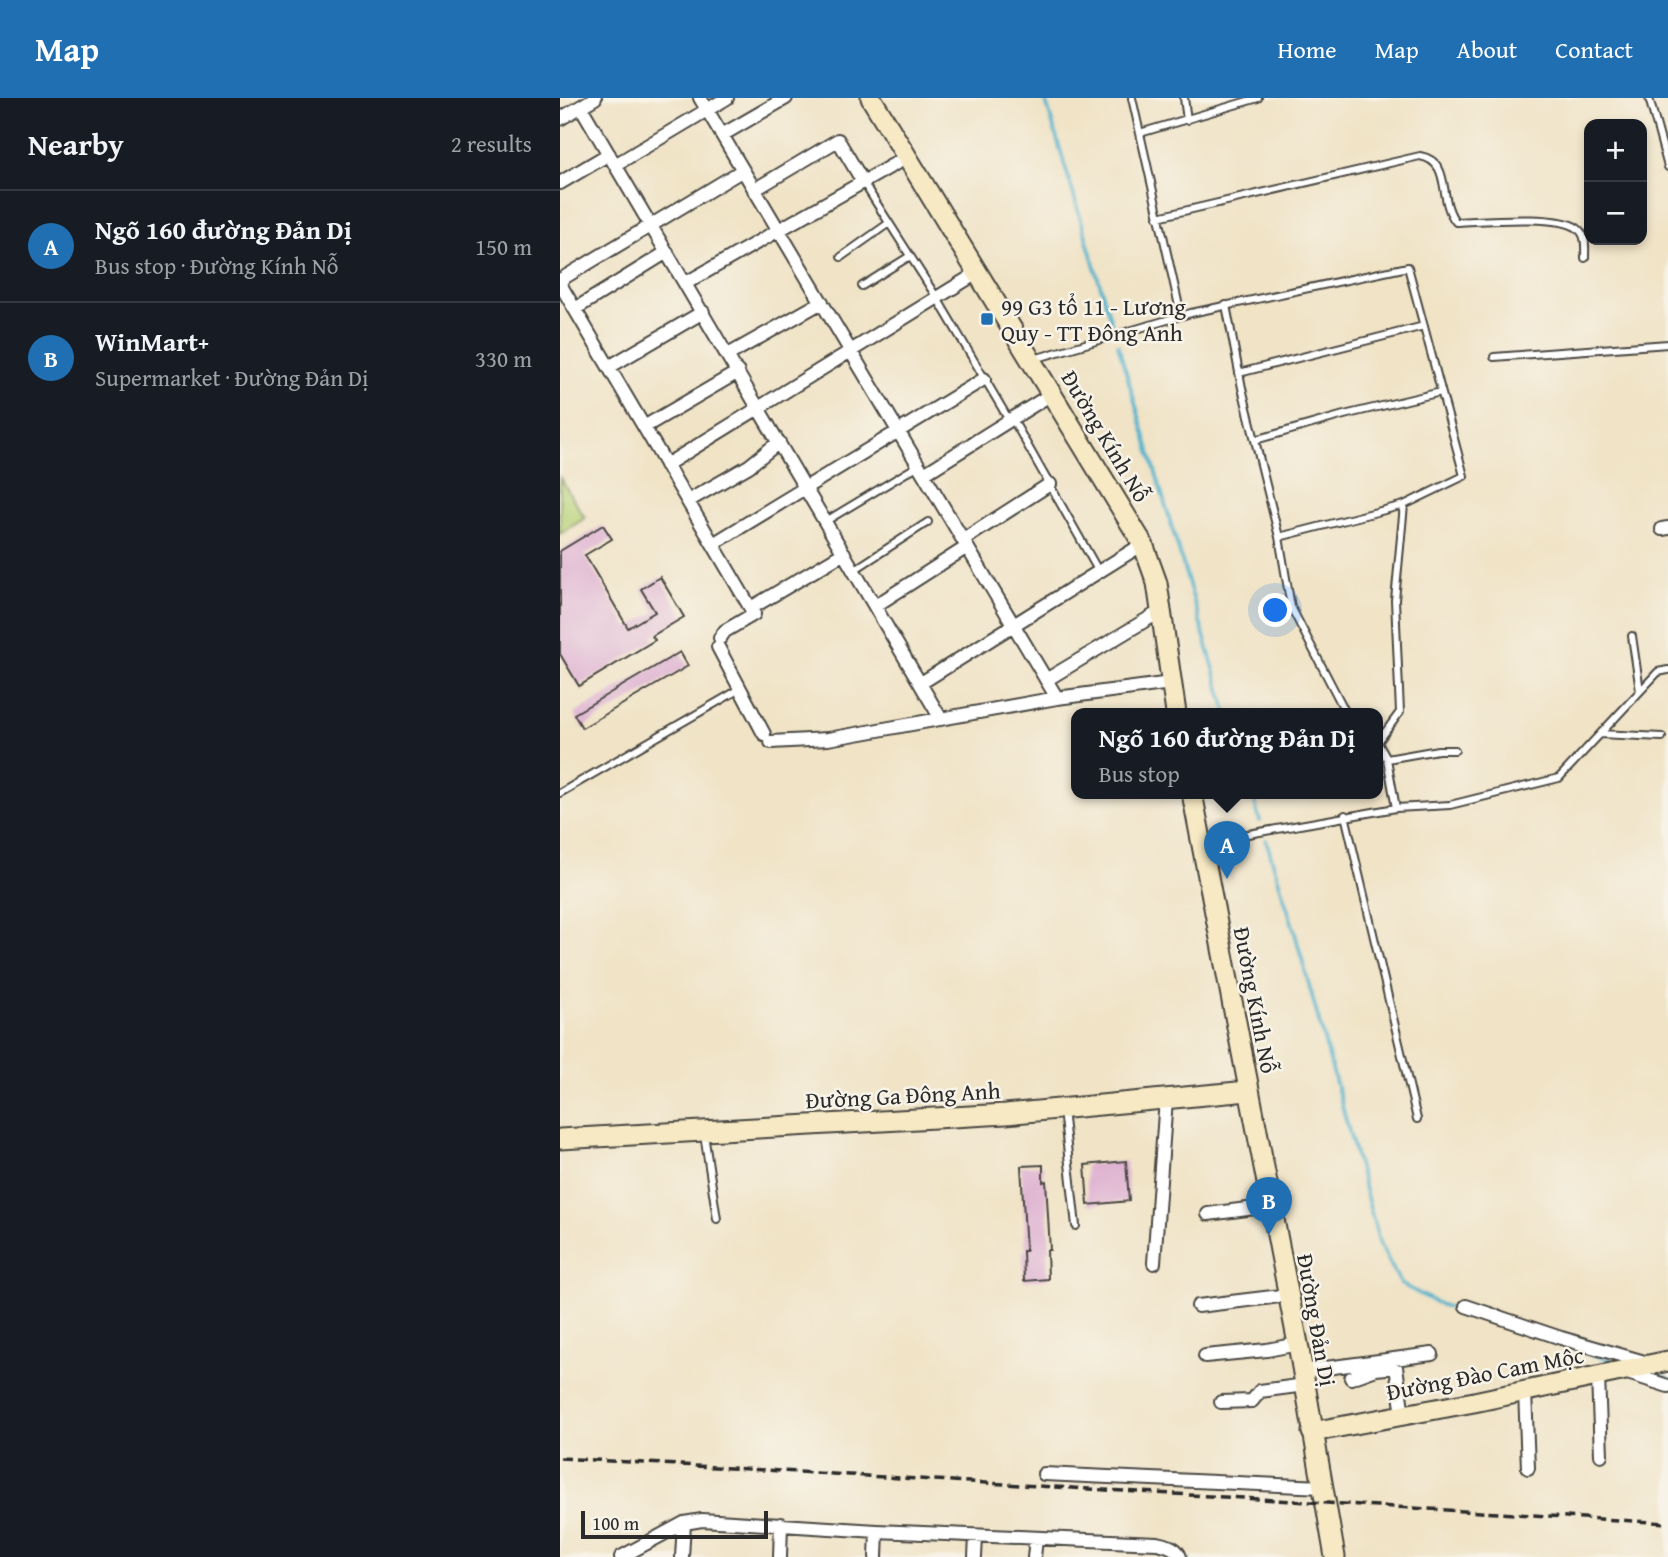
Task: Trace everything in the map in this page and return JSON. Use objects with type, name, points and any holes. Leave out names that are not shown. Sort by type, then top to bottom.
[{"type":"street","points":[[560,119],[595,98]]},
{"type":"street","points":[[700,98],[1057,698]]},
{"type":"street","points":[[560,183],[612,160],[708,111],[727,98]]},
{"type":"street","points":[[722,135],[786,98]]},
{"type":"street","name":"Đường Kính Nỗ","points":[[872,98],[1143,544],[1157,583],[1175,708]]},
{"type":"street","points":[[580,107],[941,719]]},
{"type":"street","points":[[754,190],[838,140],[863,182]]},
{"type":"street","points":[[686,284],[907,157]]},
{"type":"street","points":[[743,170],[560,282],[754,614],[725,631],[719,642],[740,689],[768,738],[828,739],[1057,698],[1171,683]]},
{"type":"street","points":[[575,309],[667,252]]},
{"type":"street","points":[[666,465],[977,273]]},
{"type":"street","points":[[728,355],[822,302]]},
{"type":"street","points":[[609,368],[703,312]]},
{"type":"street","points":[[644,427],[738,372]]},
{"type":"street","points":[[713,544],[984,379]]},
{"type":"street","points":[[921,470],[1052,393]]},
{"type":"street","points":[[688,501],[749,466],[779,442]]},
{"type":"street","points":[[875,606],[1050,484]]},
{"type":"street","points":[[921,683],[1143,544]]},
{"type":"street","points":[[751,608],[844,553]]},
{"type":"street","points":[[1046,680],[1161,611]]},
{"type":"street","name":"Đường Kính Nỗ","points":[[1193,799],[1248,1091]]},
{"type":"street","name":"Đường Ga Đông Anh","points":[[560,1139],[1063,1109],[1248,1091]]},
{"type":"street","name":"Đường Đản Dị","points":[[1248,1091],[1289,1295],[1335,1557]]},
{"type":"street","points":[[1154,1263],[1166,1099]]},
{"type":"street","points":[[1208,1213],[1271,1206]]},
{"type":"street","points":[[1198,1306],[1289,1295]]},
{"type":"street","points":[[1466,1306],[1643,1366],[1668,1386]]},
{"type":"street","points":[[1205,1356],[1268,1350],[1298,1344]]},
{"type":"street","points":[[1221,1402],[1252,1401],[1260,1391],[1304,1378],[1432,1354]]},
{"type":"street","name":"Đường Đào Cam Mộc","points":[[1312,1432],[1643,1366]]},
{"type":"street","points":[[1351,1378],[1376,1368],[1396,1367],[1403,1415]]},
{"type":"street","points":[[1598,1376],[1601,1455]]},
{"type":"street","points":[[1525,1391],[1528,1468]]},
{"type":"street","points":[[1044,1474],[1323,1487]]},
{"type":"street","points":[[621,1557],[684,1523],[702,1520],[877,1531],[1157,1543],[1169,1546],[1178,1552],[1180,1557]]},
{"type":"street","points":[[682,1557],[684,1523]]},
{"type":"street","points":[[779,1557],[781,1524]]},
{"type":"street","points":[[876,1557],[877,1531]]},
{"type":"street","points":[[975,1557],[976,1536]]},
{"type":"street","points":[[1034,1557],[1036,1539]]},
{"type":"lane","points":[[1132,98],[1181,315]]},
{"type":"lane","points":[[1184,98],[1187,120]]},
{"type":"lane","points":[[1649,98],[1668,167]]},
{"type":"lane","points":[[1140,133],[1254,99]]},
{"type":"lane","points":[[1158,217],[1420,156],[1431,159],[1439,167],[1448,212],[1457,222],[1513,220],[1567,223],[1579,229],[1586,241],[1585,258]]},
{"type":"lane","points":[[863,182],[1011,419],[1099,572]]},
{"type":"lane","points":[[841,257],[889,223]]},
{"type":"lane","points":[[862,286],[911,256]]},
{"type":"lane","points":[[1031,360],[1181,315],[1408,267],[1464,477],[1404,505],[1279,537]]},
{"type":"lane","points":[[1226,305],[1239,373],[1279,537],[1291,607],[1343,708]]},
{"type":"lane","points":[[1239,373],[1424,327]]},
{"type":"lane","points":[[1494,357],[1668,344]]},
{"type":"lane","points":[[1255,440],[1441,392]]},
{"type":"lane","points":[[826,521],[921,470]]},
{"type":"lane","points":[[1383,736],[1400,712],[1395,600],[1404,505]]},
{"type":"lane","points":[[854,570],[928,522]]},
{"type":"lane","points":[[1632,636],[1640,691]]},
{"type":"lane","points":[[1201,842],[1345,815],[1396,808],[1450,805],[1559,778],[1658,672],[1668,670]]},
{"type":"lane","points":[[560,793],[740,689]]},
{"type":"lane","points":[[1600,734],[1662,737]]},
{"type":"lane","points":[[1387,760],[1438,750],[1455,750]]},
{"type":"lane","points":[[1383,752],[1387,760],[1396,808]]},
{"type":"lane","points":[[1345,815],[1417,1119]]},
{"type":"lane","points":[[1063,1109],[1076,1226]]},
{"type":"lane","points":[[704,1132],[717,1219]]},
{"type":"green space","points":[[560,478],[585,518],[560,534]]},
{"type":"building","points":[[603,525],[612,539],[585,555],[628,628],[655,612],[641,589],[660,577],[684,617],[652,636],[655,640],[579,686],[560,654],[560,551]]},
{"type":"building","points":[[680,652],[688,666],[582,728],[574,714]]},
{"type":"building","points":[[1126,1161],[1129,1201],[1088,1205],[1085,1165]]},
{"type":"building","points":[[1043,1165],[1050,1250],[1047,1250],[1048,1279],[1024,1281],[1023,1251],[1026,1251],[1021,1166]]},
{"type":"waterway","points":[[1045,98],[1112,325]]},
{"type":"waterway","points":[[1118,345],[1226,708]]},
{"type":"waterway","points":[[1254,799],[1260,821]]},
{"type":"waterway","points":[[1266,840],[1293,926],[1380,1245],[1401,1284],[1441,1305],[1523,1332]]},
{"type":"waterway","points":[[1573,1348],[1619,1363]]},
{"type":"waterway","points":[[1650,1373],[1668,1378]]},
{"type":"railway","points":[[560,1458],[1668,1523]]},
{"type":"place","name":"99 G3 tổ 11 - Lương Quy - TT Đông Anh","points":[[987,319]]},
{"type":"place","name":"Ngõ 160 đường Đản Dị","points":[[1227,879]]},
{"type":"place","name":"WinMart+","points":[[1269,1235]]}]
